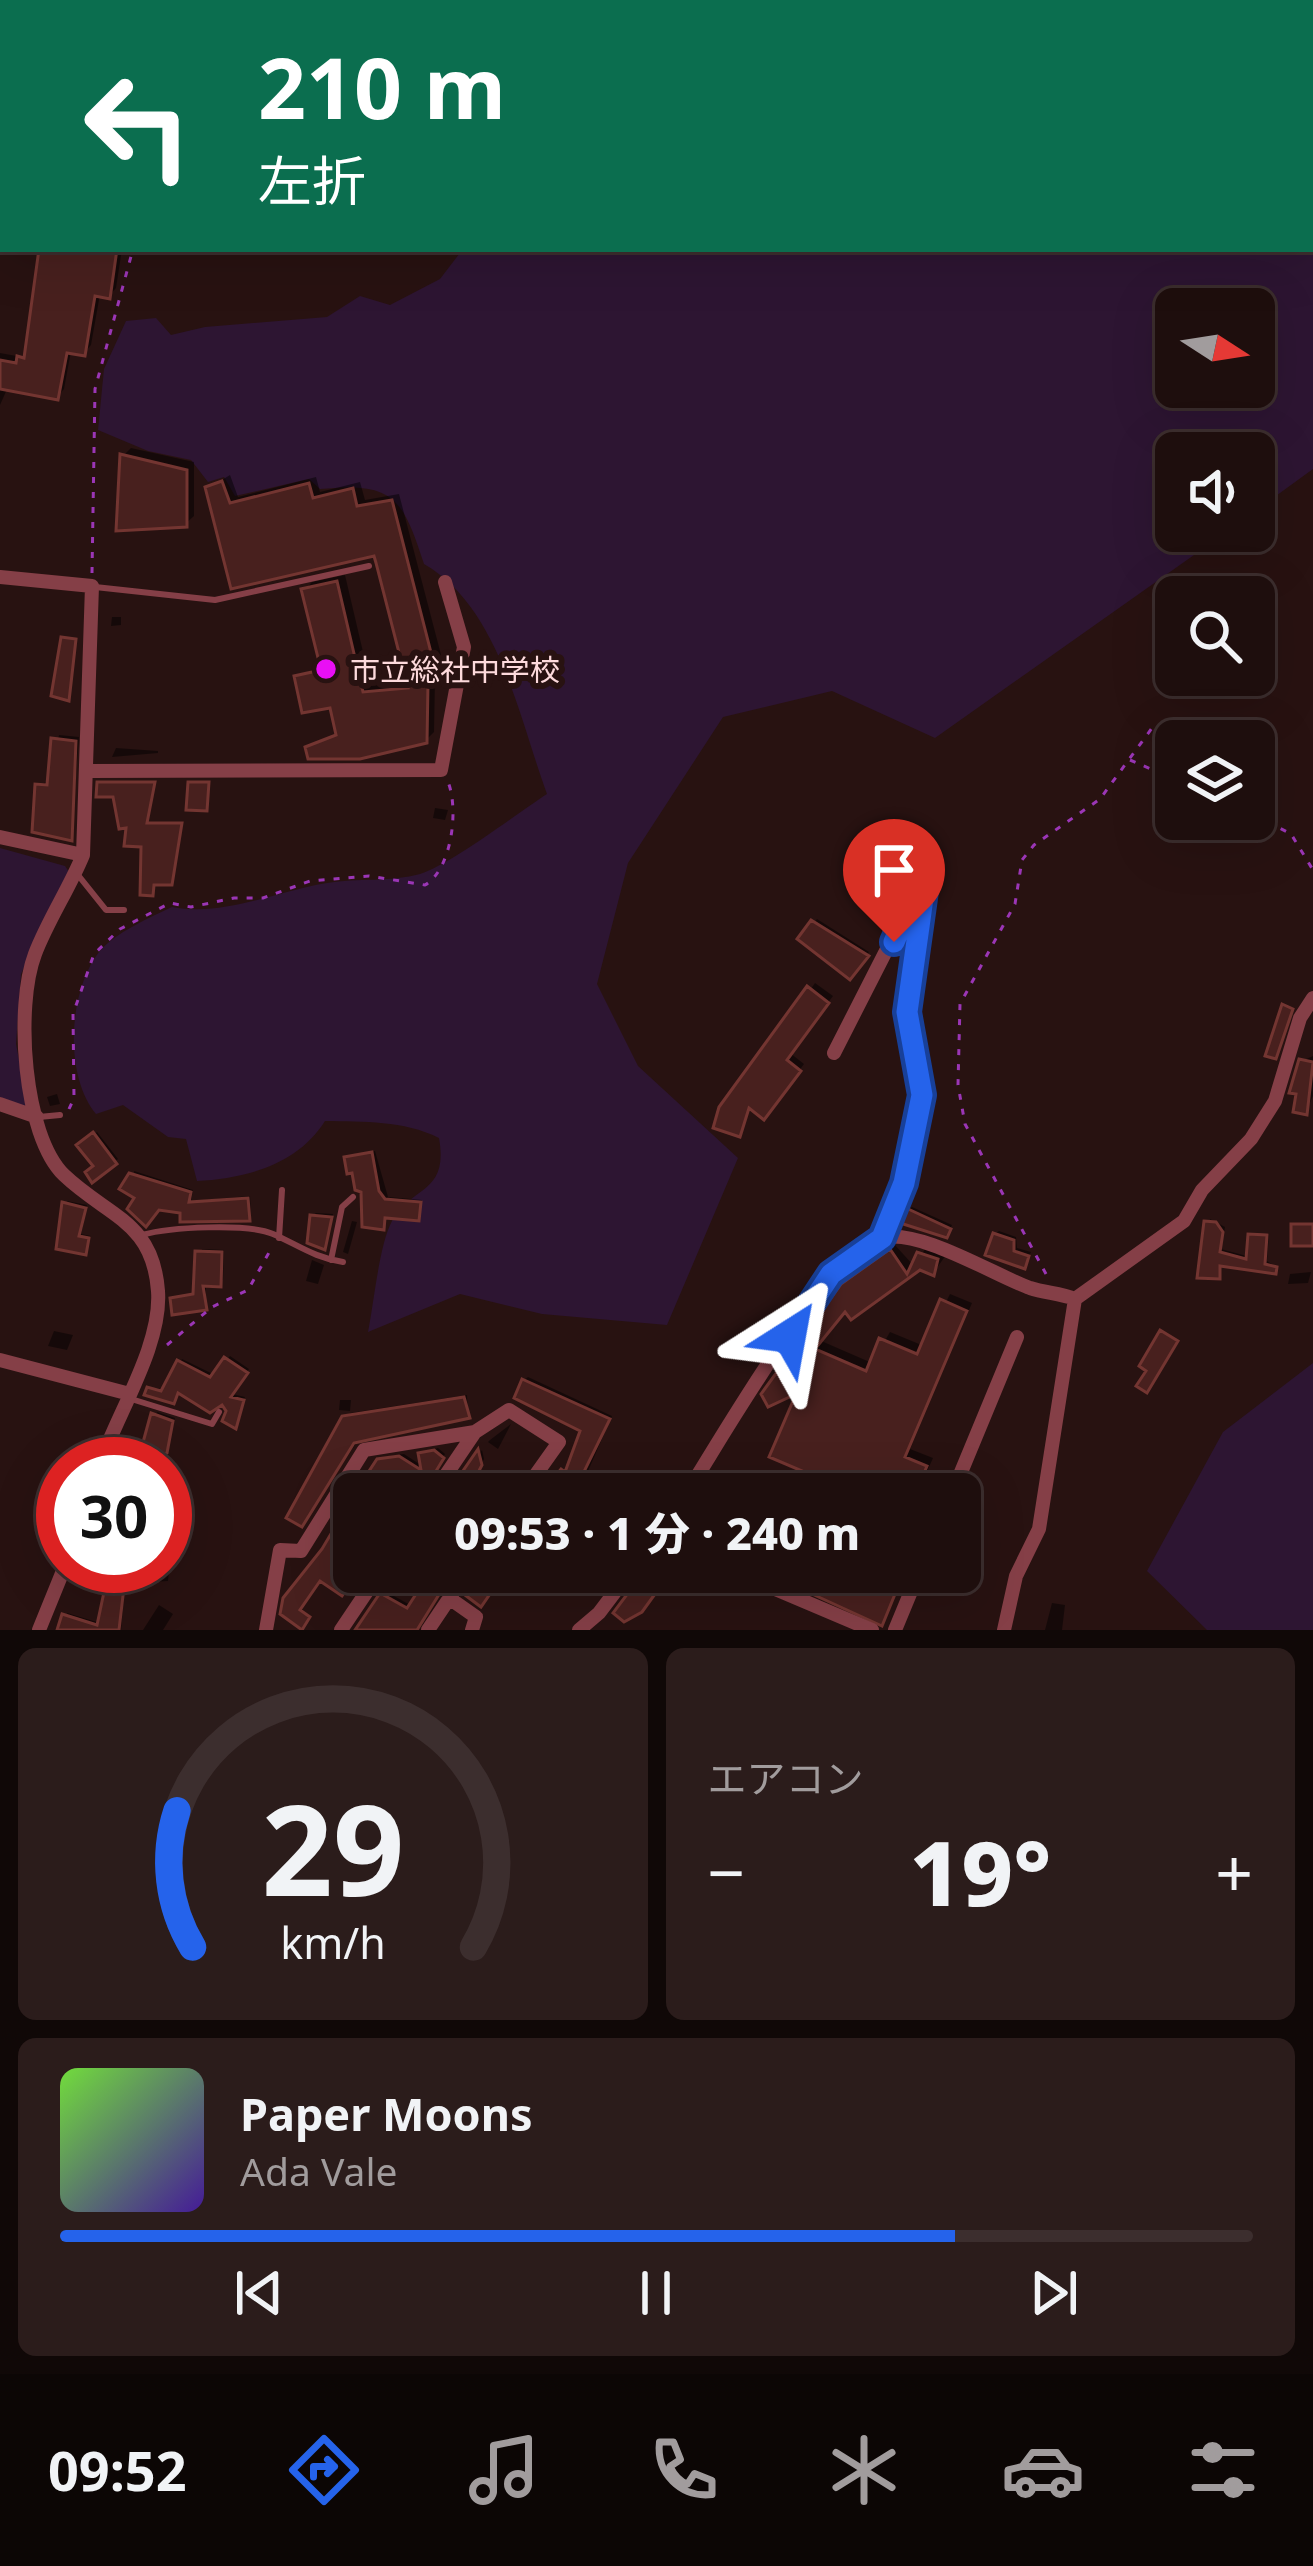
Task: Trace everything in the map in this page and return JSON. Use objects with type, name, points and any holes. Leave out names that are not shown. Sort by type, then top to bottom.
[{"type":"street","points":[[0,577],[92,586],[83,855],[34,956],[22,1033],[37,1117],[63,1174],[142,1235],[158,1289],[148,1349],[110,1437]]},
{"type":"street","points":[[88,771],[441,770],[464,647],[445,582]]},
{"type":"street","points":[[0,837],[83,855]]},
{"type":"street","points":[[700,1473],[831,1274],[882,1238],[904,1183],[922,1095],[907,1012],[924,891],[914,896],[834,1053]]},
{"type":"street","points":[[1004,1630],[1016,1576],[1039,1529],[1075,1299],[1184,1221],[1202,1190],[1251,1139],[1275,1101],[1300,1018],[1313,998]]},
{"type":"street","points":[[0,1104],[37,1117]]},
{"type":"street","points":[[882,1238],[925,1242],[1037,1291],[1075,1299]]},
{"type":"street","points":[[961,1473],[1017,1337]]},
{"type":"street","points":[[0,1360],[126,1395]]},
{"type":"street","points":[[447,1473],[475,1432],[509,1410],[560,1442],[537,1473]]},
{"type":"street","points":[[266,1630],[280,1550],[301,1551],[364,1450],[475,1432]]},
{"type":"street","points":[[39,1630],[53,1593]]},
{"type":"street","points":[[341,1630],[366,1593]]},
{"type":"street","points":[[428,1630],[452,1593]]},
{"type":"street","points":[[579,1630],[614,1593]]},
{"type":"street","points":[[785,1593],[872,1630]]},
{"type":"street","points":[[895,1630],[910,1593]]},
{"type":"street","points":[[449,1598],[476,1617],[472,1630]]},
{"type":"lane","points":[[92,586],[215,600],[369,566]]},
{"type":"lane","points":[[76,872],[106,910],[124,910]]},
{"type":"lane","points":[[37,1117],[59,1115]]},
{"type":"lane","points":[[279,1238],[282,1190]]},
{"type":"lane","points":[[331,1260],[341,1208],[353,1197]]},
{"type":"lane","points":[[142,1235],[223,1229],[279,1238],[343,1262]]},
{"type":"lane","points":[[126,1395],[212,1424],[219,1412]]},
{"type":"path","points":[[92,586],[94,389],[133,252]]},
{"type":"path","points":[[1054,1291],[1030,1236],[975,1152],[964,1124],[958,1085],[960,1004],[1015,904],[1022,860],[1034,845],[1100,799],[1152,728]]},
{"type":"path","points":[[1130,760],[1155,771]]},
{"type":"path","points":[[59,1115],[74,1098],[73,1015],[81,985],[94,954],[120,929],[170,903],[191,907],[263,898],[310,880],[369,876],[425,885],[440,869],[452,821],[454,803],[441,770]]},
{"type":"path","points":[[1275,824],[1285,829],[1313,870]]},
{"type":"path","points":[[148,1349],[163,1347],[212,1307],[248,1290],[279,1238]]},
{"type":"shaded area","points":[[461,252],[1313,252],[1313,469],[1275,497],[1275,432],[1155,432],[1155,552],[1198,552],[1164,576],[1155,576],[1155,583],[935,738],[832,691],[723,717],[628,863],[597,984],[638,1066],[738,1158],[667,1325],[542,1314],[460,1294],[368,1332],[387,1231],[400,1209],[434,1179],[441,1156],[439,1138],[397,1125],[325,1121],[285,1159],[234,1177],[197,1181],[186,1139],[168,1137],[123,1105],[96,1114],[79,1078],[74,1033],[81,989],[99,952],[133,926],[172,907],[211,909],[327,883],[420,874],[466,850],[547,794],[516,699],[488,636],[450,583],[424,564],[409,523],[392,499],[364,488],[320,489],[309,479],[235,496],[224,477],[208,482],[191,460],[148,451],[98,430],[104,369],[126,321],[156,318],[171,335],[205,327],[327,317],[360,296],[390,305],[440,279]]},
{"type":"shaded area","points":[[0,848],[65,866],[69,872],[21,974],[16,1044],[29,1111],[0,1101]]},
{"type":"shaded area","points":[[1313,1363],[1313,1630],[1207,1630],[1147,1571],[1223,1432]]},
{"type":"building","points":[[39,252],[117,252],[110,299],[95,296],[85,356],[67,353],[58,400],[0,389],[0,360],[16,363],[17,356],[24,358]]},
{"type":"building","points":[[120,454],[187,470],[187,527],[116,531]]},
{"type":"building","points":[[222,481],[230,503],[309,483],[313,498],[353,488],[357,506],[392,500],[438,680],[428,683],[427,743],[360,759],[308,759],[305,747],[336,735],[330,708],[302,713],[294,676],[321,670],[301,589],[337,581],[363,692],[408,688],[374,556],[231,589],[205,487]]},
{"type":"building","points":[[61,637],[76,639],[69,701],[51,696]]},
{"type":"building","points":[[51,738],[76,741],[72,841],[32,832],[35,784],[47,785]]},
{"type":"building","points":[[97,782],[155,782],[147,823],[182,823],[172,885],[154,885],[153,896],[140,895],[141,847],[124,846],[126,828],[119,829],[113,797],[96,797]]},
{"type":"building","points":[[188,782],[209,782],[207,811],[186,810]]},
{"type":"building","points":[[811,920],[869,956],[850,980],[797,939]]},
{"type":"building","points":[[807,986],[829,1003],[787,1060],[801,1071],[764,1120],[749,1108],[740,1137],[713,1128],[719,1107]]},
{"type":"building","points":[[1282,1004],[1293,1009],[1276,1059],[1265,1056]]},
{"type":"building","points":[[1299,1059],[1313,1062],[1307,1115],[1293,1112],[1296,1094],[1289,1093]]},
{"type":"building","points":[[93,1132],[117,1164],[92,1183],[85,1172],[93,1166],[76,1145]]},
{"type":"building","points":[[372,1152],[379,1191],[385,1199],[421,1202],[419,1221],[385,1218],[384,1230],[362,1227],[361,1192],[355,1190],[352,1173],[347,1174],[344,1157]]},
{"type":"building","points":[[129,1173],[191,1192],[189,1202],[248,1198],[250,1221],[180,1222],[180,1213],[159,1210],[146,1227],[127,1209],[134,1198],[119,1189]]},
{"type":"building","points":[[62,1202],[86,1208],[79,1236],[89,1238],[86,1255],[56,1249]]},
{"type":"building","points":[[906,1208],[951,1229],[947,1238],[900,1223]]},
{"type":"building","points":[[310,1215],[332,1217],[325,1250],[307,1243]]},
{"type":"building","points":[[1204,1221],[1216,1222],[1223,1232],[1220,1252],[1246,1259],[1248,1234],[1267,1235],[1265,1264],[1277,1267],[1276,1274],[1220,1266],[1220,1279],[1197,1278]]},
{"type":"building","points":[[1291,1224],[1313,1224],[1313,1246],[1291,1246]]},
{"type":"building","points":[[993,1233],[1014,1240],[1014,1251],[1029,1256],[1025,1269],[985,1255]]},
{"type":"building","points":[[890,1249],[907,1274],[917,1252],[938,1259],[934,1276],[920,1270],[851,1320],[845,1312],[815,1349],[866,1371],[879,1338],[917,1354],[940,1299],[967,1311],[905,1457],[927,1466],[924,1473],[807,1473],[769,1457],[796,1394],[768,1407],[761,1394],[841,1284]]},
{"type":"building","points":[[195,1251],[222,1252],[221,1287],[203,1286],[207,1310],[172,1315],[170,1298],[193,1294]]},
{"type":"building","points":[[1160,1330],[1178,1341],[1147,1393],[1136,1386],[1146,1371],[1139,1366]]},
{"type":"building","points":[[224,1357],[248,1373],[231,1397],[244,1400],[236,1429],[222,1421],[226,1411],[222,1405],[210,1413],[178,1393],[174,1404],[144,1395],[147,1387],[161,1391],[177,1360],[210,1377]]},
{"type":"building","points":[[522,1379],[610,1419],[583,1473],[558,1473],[565,1472],[580,1431],[514,1398]]},
{"type":"building","points":[[464,1397],[470,1418],[354,1443],[302,1527],[286,1518],[342,1416]]},
{"type":"building","points":[[151,1413],[173,1421],[170,1437],[144,1437]]},
{"type":"building","points":[[478,1449],[482,1465],[478,1473],[461,1473]]},
{"type":"building","points":[[434,1450],[444,1458],[435,1473],[368,1473],[377,1459],[399,1456],[421,1470],[418,1453]]},
{"type":"building","points":[[333,1530],[333,1590],[320,1581],[300,1610],[310,1617],[302,1630],[280,1614],[283,1598]]},
{"type":"building","points":[[104,1593],[123,1593],[119,1630],[57,1630],[62,1614],[97,1625]]},
{"type":"building","points":[[380,1593],[407,1608],[417,1593],[440,1593],[417,1630],[355,1630]]},
{"type":"building","points":[[466,1593],[491,1593],[481,1607]]},
{"type":"building","points":[[628,1593],[655,1594],[642,1612],[624,1622],[613,1613]]},
{"type":"building","points":[[810,1593],[895,1593],[882,1626]]},
{"type":"place","name":"市立総社中学校","points":[[326,669]]},
{"type":"route","points":[[790,1336],[831,1274],[882,1238],[918,1130],[922,1095],[907,1012],[927,896],[924,891],[914,896],[894,942]]}]
